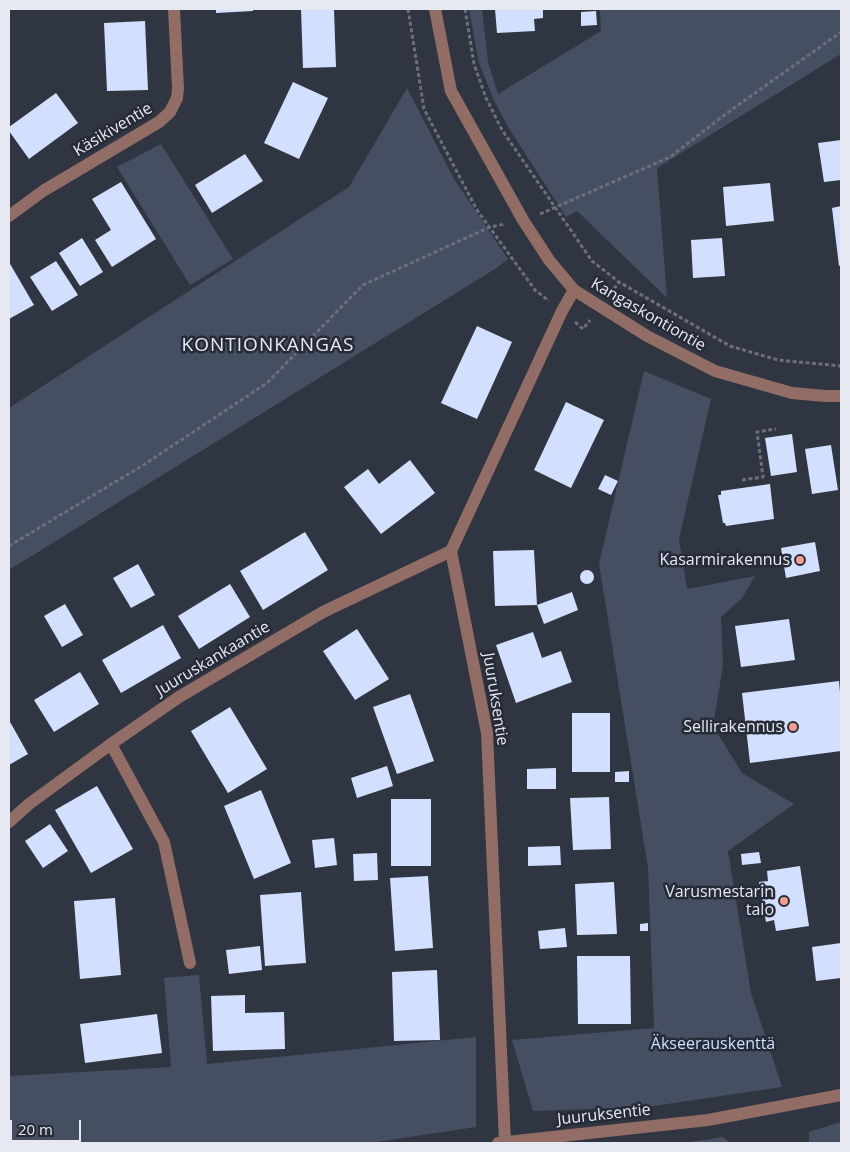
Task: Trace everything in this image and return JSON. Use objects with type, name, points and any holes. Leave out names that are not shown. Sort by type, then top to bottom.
[{"type":"street","name":"Käsikiventie","points":[[9,216],[43,191],[159,122],[170,112],[177,98],[178,88],[174,9]]},
{"type":"street","name":"Kangaskontiontie","points":[[435,9],[451,91],[523,220],[549,260],[574,290],[647,336],[715,371],[792,393],[841,396]]},
{"type":"street","points":[[451,551],[562,311],[574,290]]},
{"type":"street","name":"Juuruskankaantie","points":[[9,822],[28,804],[180,697],[323,612],[451,551]]},
{"type":"street","name":"Juuruksentie","points":[[451,551],[486,734],[501,1143],[708,1120],[841,1095]]},
{"type":"street","points":[[111,744],[164,842],[190,963]]},
{"type":"path","points":[[466,9],[474,64],[486,98],[502,130],[592,262],[619,282],[730,346],[778,360],[841,366]]},
{"type":"path","points":[[9,546],[152,460],[267,383],[363,285],[490,227],[523,220],[554,208],[670,157],[727,113],[841,32]]},
{"type":"path","points":[[742,480],[763,477],[757,432],[776,429]]},
{"type":"green space","points":[[469,9],[482,9],[488,62],[498,94],[601,31],[600,9],[841,9],[841,54],[657,168],[667,298],[577,211],[566,217],[508,127],[493,98],[479,63]]},
{"type":"green space","points":[[407,88],[454,179],[508,259],[495,269],[9,570],[9,408],[349,187]]},
{"type":"green space","points":[[161,144],[233,259],[190,285],[117,167]]},
{"type":"green space","name":"Äkseerauskenttä","points":[[644,371],[711,399],[679,539],[687,589],[755,576],[742,598],[721,617],[723,666],[713,726],[742,773],[794,804],[728,851],[751,993],[782,1087],[647,1107],[533,1111],[512,1040],[654,1028],[648,868],[599,564]]},
{"type":"green space","points":[[199,975],[207,1064],[476,1037],[476,1127],[370,1143],[9,1143],[9,1076],[171,1067],[164,978]]},
{"type":"green space","points":[[841,1122],[841,1143],[809,1143],[809,1132]]},
{"type":"green space","points":[[723,1137],[730,1143],[683,1143]]},
{"type":"building","points":[[216,9],[253,9],[253,11],[216,13]]},
{"type":"building","points":[[301,9],[334,9],[336,67],[303,68]]},
{"type":"building","points":[[495,9],[543,9],[543,18],[534,19],[535,31],[497,33]]},
{"type":"building","points":[[596,11],[597,25],[581,26],[581,12]]},
{"type":"building","points":[[145,21],[148,90],[107,91],[104,23]]},
{"type":"building","points":[[293,82],[328,98],[299,159],[264,143]]},
{"type":"building","points":[[56,93],[78,123],[29,159],[9,131],[9,127]]},
{"type":"building","points":[[841,140],[841,180],[824,182],[818,143]]},
{"type":"building","points":[[245,154],[263,181],[212,213],[195,185]]},
{"type":"building","points":[[121,182],[156,239],[112,267],[95,240],[111,230],[92,199]]},
{"type":"building","points":[[770,183],[774,221],[726,226],[723,187]]},
{"type":"building","points":[[841,206],[841,265],[839,266],[832,208]]},
{"type":"building","points":[[82,238],[103,272],[80,286],[59,253]]},
{"type":"building","points":[[722,238],[725,276],[693,278],[691,240]]},
{"type":"building","points":[[56,261],[78,295],[52,311],[30,277]]},
{"type":"building","points":[[9,262],[34,305],[9,319]]},
{"type":"building","points":[[477,326],[512,342],[477,419],[441,403]]},
{"type":"building","points":[[566,402],[604,420],[571,488],[534,470]]},
{"type":"building","points":[[792,434],[797,472],[771,476],[765,438]]},
{"type":"building","points":[[831,445],[838,490],[812,494],[805,449]]},
{"type":"building","points":[[410,460],[435,493],[381,534],[344,487],[368,469],[379,484]]},
{"type":"building","points":[[605,475],[618,481],[611,495],[598,489]]},
{"type":"building","points":[[770,484],[774,519],[726,526],[723,523],[718,495],[721,495],[721,491]]},
{"type":"building","points":[[305,532],[328,570],[263,610],[240,571]]},
{"type":"building","name":"Kasarmirakennus","points":[[815,542],[820,571],[786,578],[781,548]]},
{"type":"building","points":[[534,550],[537,605],[495,606],[493,551]]},
{"type":"building","points":[[138,564],[155,595],[131,608],[113,578]]},
{"type":"building","points":[[584,570],[590,570],[594,577],[590,584],[584,584],[580,580],[580,574]]},
{"type":"building","points":[[230,584],[250,617],[199,649],[178,616]]},
{"type":"building","points":[[572,592],[578,610],[544,624],[537,605]]},
{"type":"building","points":[[65,604],[83,635],[62,647],[44,616]]},
{"type":"building","points":[[789,619],[795,660],[741,667],[735,626]]},
{"type":"building","points":[[163,625],[181,658],[121,693],[102,660]]},
{"type":"building","points":[[357,629],[389,679],[355,700],[323,651]]},
{"type":"building","points":[[533,632],[542,658],[561,651],[572,682],[516,703],[496,645]]},
{"type":"building","points":[[80,672],[99,704],[54,732],[34,700]]},
{"type":"building","name":"Sellirakennus","points":[[839,681],[841,751],[750,763],[742,693]]},
{"type":"building","points":[[410,694],[434,761],[397,774],[373,707]]},
{"type":"building","points":[[230,707],[267,769],[228,793],[191,731]]},
{"type":"building","points":[[572,713],[610,713],[610,772],[572,772]]},
{"type":"building","points":[[9,720],[28,754],[9,765]]},
{"type":"building","points":[[387,766],[393,786],[357,798],[351,778]]},
{"type":"building","points":[[556,768],[556,789],[527,789],[527,769]]},
{"type":"building","points":[[629,771],[629,782],[615,782],[615,772]]},
{"type":"building","points":[[97,786],[133,849],[91,873],[55,810]]},
{"type":"building","points":[[261,790],[291,863],[254,879],[224,806]]},
{"type":"building","points":[[609,797],[611,849],[573,850],[570,798]]},
{"type":"building","points":[[391,799],[431,799],[431,866],[391,866]]},
{"type":"building","points":[[50,824],[68,851],[43,868],[25,841]]},
{"type":"building","points":[[334,838],[337,865],[315,868],[312,840]]},
{"type":"building","points":[[560,846],[561,865],[528,866],[528,847]]},
{"type":"building","points":[[759,852],[761,863],[742,865],[741,854]]},
{"type":"building","points":[[377,853],[378,880],[354,881],[353,854]]},
{"type":"building","name":"Varusmestarin talo","points":[[800,866],[809,926],[776,931],[774,920],[766,922],[759,882],[768,881],[767,871]]},
{"type":"building","points":[[428,876],[433,948],[395,951],[390,878]]},
{"type":"building","points":[[614,882],[617,934],[577,935],[575,884]]},
{"type":"building","points":[[301,892],[306,963],[265,966],[260,895]]},
{"type":"building","points":[[115,898],[121,975],[80,979],[74,901]]},
{"type":"building","points":[[648,923],[648,931],[640,931],[640,924]]},
{"type":"building","points":[[565,928],[567,947],[540,949],[538,931]]},
{"type":"building","points":[[841,943],[841,978],[816,981],[812,947]]},
{"type":"building","points":[[260,946],[262,970],[229,974],[226,950]]},
{"type":"building","points":[[577,956],[630,956],[631,1024],[578,1024]]},
{"type":"building","points":[[437,970],[440,1040],[394,1041],[392,972]]},
{"type":"building","points":[[245,995],[245,1013],[284,1012],[285,1049],[213,1051],[211,996]]},
{"type":"building","points":[[157,1014],[162,1053],[85,1063],[80,1024]]},
{"type":"place","name":"Kasarmirakennus","points":[[800,560]]},
{"type":"place","name":"Sellirakennus","points":[[793,727]]},
{"type":"place","name":"Varusmestarin talo","points":[[784,901]]},
{"type":"district","name":"KONTIONKANGAS","points":[[268,346]]}]
